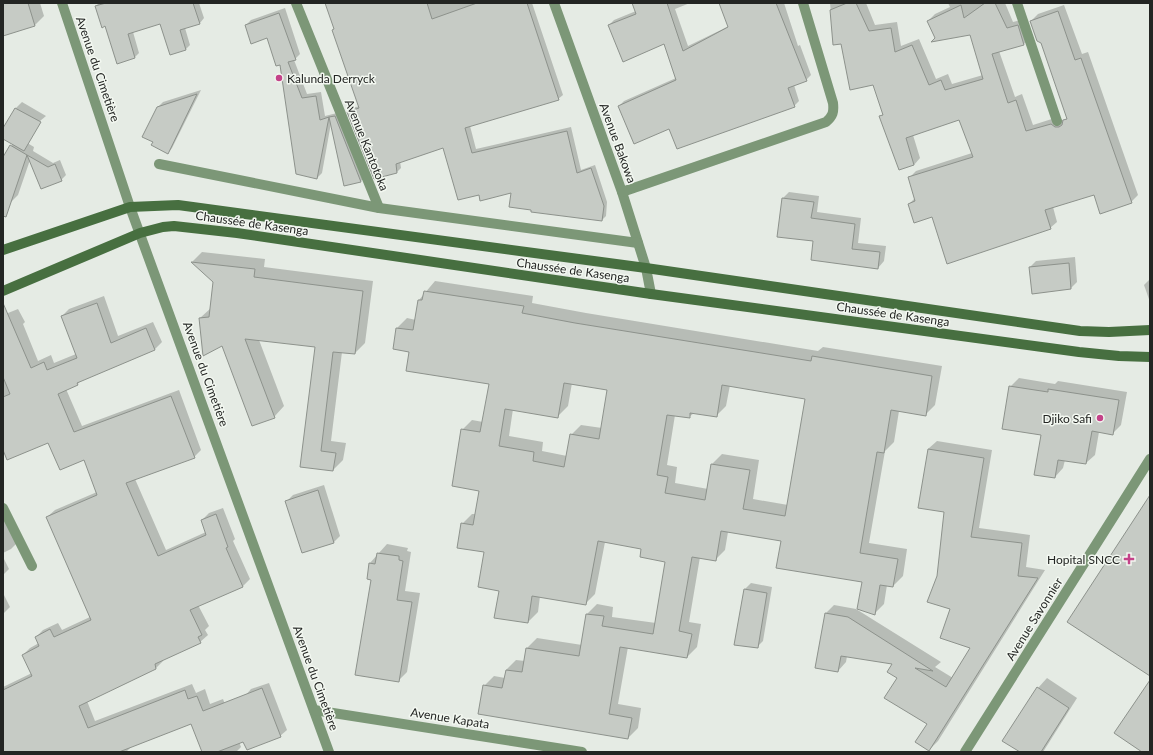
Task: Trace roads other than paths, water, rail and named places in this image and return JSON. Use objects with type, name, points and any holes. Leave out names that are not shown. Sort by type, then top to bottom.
[{"type":"main road","name":"Chaussée de Kasenga","points":[[3,250],[130,207],[178,205],[646,268],[1080,331],[1109,332],[1150,330]]},
{"type":"main road","name":"Chaussée de Kasenga","points":[[3,291],[140,233],[163,226],[174,226],[213,230],[651,294],[1079,352],[1150,357]]},
{"type":"street","name":"Avenue du Cimetière","points":[[62,3],[130,207],[328,752]]},
{"type":"street","name":"Avenue Bakowa","points":[[554,3],[622,192],[646,268],[651,294]]},
{"type":"street","points":[[622,192],[826,122],[831,117],[833,112],[833,103],[803,3]]},
{"type":"street","points":[[1017,3],[1057,121]]},
{"type":"street","name":"Avenue Kantotoka","points":[[299,4],[379,208]]},
{"type":"street","points":[[159,164],[379,208],[638,243]]},
{"type":"street","name":"Avenue Savonnier","points":[[966,752],[1150,459]]},
{"type":"street","points":[[3,508],[32,566]]},
{"type":"street","name":"Avenue Kapata","points":[[314,710],[582,752]]},
{"type":"place","name":"Kalunda Derryck","points":[[279,78]]},
{"type":"place","name":"Djiko Safi","points":[[1100,418]]},
{"type":"place","name":"Hopital SNCC","points":[[1129,559]]}]
